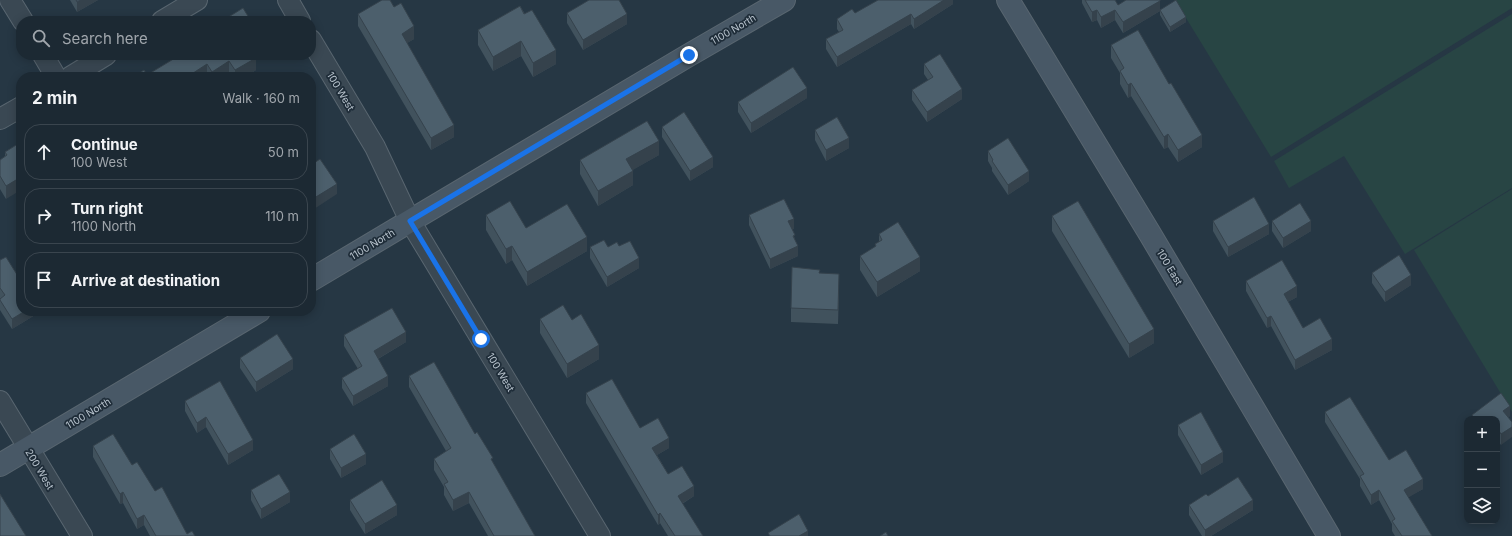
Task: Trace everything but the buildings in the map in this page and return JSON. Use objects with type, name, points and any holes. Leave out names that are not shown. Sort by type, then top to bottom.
[{"type":"main road","name":"1100 North","points":[[316,277],[784,0]]},
{"type":"main road","name":"100 East","points":[[1008,0],[1150,234],[1329,536]]},
{"type":"main road","name":"1100 North","points":[[0,465],[251,316]]},
{"type":"street","points":[[10,0],[20,16]]},
{"type":"street","points":[[170,16],[196,0]]},
{"type":"street","points":[[288,0],[297,16]]},
{"type":"street","name":"100 West","points":[[316,48],[375,147],[410,221],[600,536]]},
{"type":"street","points":[[46,60],[53,72]]},
{"type":"street","points":[[78,72],[98,60]]},
{"type":"street","points":[[0,119],[16,110]]},
{"type":"street","name":"200 West","points":[[0,401],[82,536]]},
{"type":"green space","points":[[1175,0],[1512,0],[1512,8],[1271,157]]},
{"type":"green space","points":[[1512,14],[1512,188],[1405,254],[1344,156],[1289,188],[1274,161]]},
{"type":"green space","points":[[1512,189],[1512,412],[1414,250]]},
{"type":"route","points":[[481,339],[410,221],[689,55]]}]
